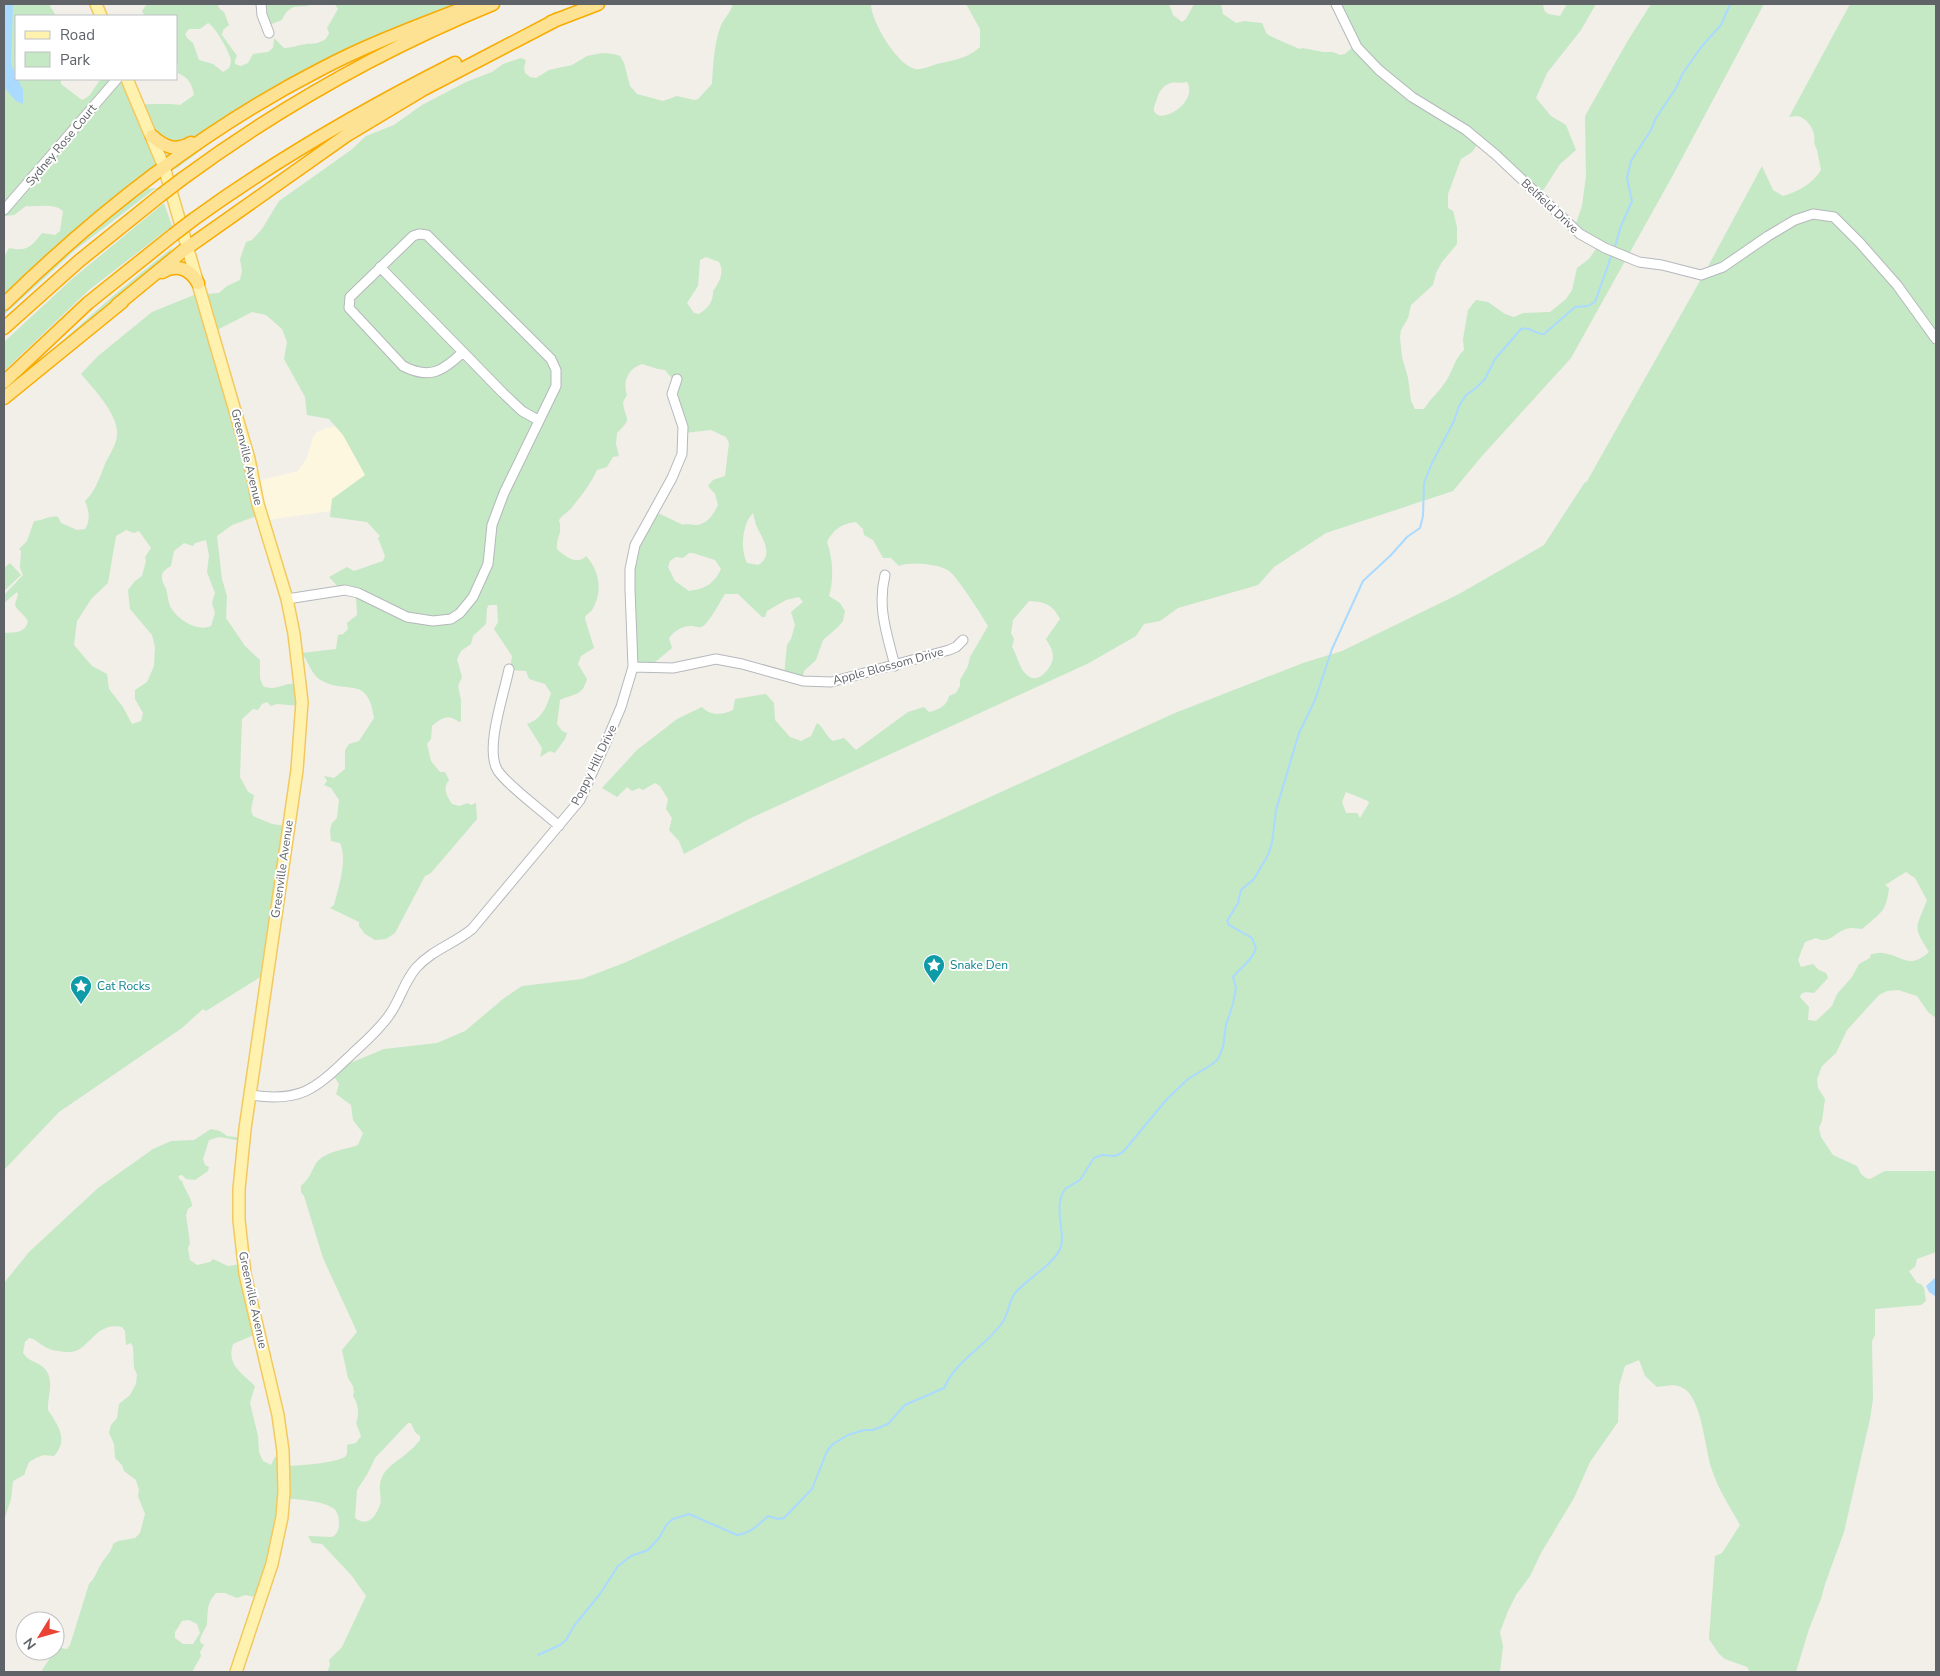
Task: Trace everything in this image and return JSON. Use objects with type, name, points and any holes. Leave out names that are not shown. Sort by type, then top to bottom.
[{"type":"highway","points":[[4,304],[66,246],[164,167],[220,129],[269,98],[323,68],[362,49],[474,4]]},
{"type":"highway","points":[[4,328],[79,261],[160,195],[260,127],[331,84],[402,46],[493,4]]},
{"type":"highway","points":[[4,382],[83,308],[173,235],[283,158],[359,113],[476,53],[598,4]]},
{"type":"highway","points":[[4,398],[188,247],[310,160],[422,90],[558,19]]},
{"type":"highway","points":[[152,136],[163,145],[176,149],[186,146],[205,134],[220,129]]},
{"type":"highway","points":[[117,305],[161,272],[171,267],[186,270],[198,283]]},
{"type":"main road","name":"Greenville Avenue","points":[[127,80],[164,167],[249,459],[258,504],[286,599],[298,654],[302,702],[301,732],[240,1173],[239,1220],[246,1274],[278,1415],[284,1478],[282,1517],[272,1564],[236,1672]]},
{"type":"street","points":[[261,4],[262,15],[269,33]]},
{"type":"street","name":"Belfield Drive","points":[[1336,4],[1358,47],[1373,64],[1412,97],[1466,130],[1496,154],[1580,234],[1587,238],[1625,258],[1701,275],[1723,267],[1795,220],[1813,214],[1834,217],[1860,243],[1897,286],[1936,339]]},
{"type":"street","name":"Sydney Rose Court","points":[[4,210],[116,80]]},
{"type":"street","points":[[286,599],[345,590],[358,593],[407,617],[433,621],[451,619],[473,597],[488,564],[492,525],[504,493],[556,386],[556,370],[551,360],[427,235],[419,234],[408,240],[350,297],[349,308],[396,359],[408,369],[429,373],[446,367],[463,352]]},
{"type":"street","points":[[380,267],[522,411],[538,420]]},
{"type":"street","name":"Poppy Hill Drive","points":[[250,1095],[284,1098],[301,1094],[330,1075],[389,1016],[408,979],[420,963],[429,955],[460,939],[472,928],[580,800],[621,707],[633,667],[630,589],[632,555],[635,545],[672,478],[682,454],[683,427],[672,394],[677,379]]},
{"type":"street","points":[[885,575],[881,592],[881,613],[895,666]]},
{"type":"street","name":"Apple Blossom Drive","points":[[633,667],[673,668],[716,659],[742,664],[803,681],[831,682],[950,650],[963,640]]},
{"type":"street","points":[[509,669],[494,736],[492,751],[494,762],[503,777],[559,826]]},
{"type":"shaded area","points":[[336,427],[343,435],[366,475],[332,499],[330,511],[267,521],[257,481],[298,471],[307,458],[313,437],[317,432],[326,428]]},
{"type":"green space","points":[[4,4],[49,4],[55,15],[15,15],[15,80],[61,80],[61,84],[82,100],[89,96],[100,80],[131,80],[141,104],[180,105],[194,95],[189,82],[178,73],[178,15],[144,15],[142,11],[147,4],[217,4],[224,12],[229,25],[223,30],[222,35],[237,56],[235,64],[241,66],[248,63],[253,54],[268,52],[273,48],[274,38],[284,48],[316,43],[326,39],[329,33],[327,28],[338,9],[335,4],[455,4],[411,23],[239,122],[177,168],[163,174],[4,303],[4,257],[9,248],[24,249],[35,242],[42,233],[55,235],[60,231],[63,211],[50,206],[26,206],[14,215],[4,216]],"holes":[[[208,23],[222,40],[231,60],[229,68],[223,72],[213,64],[199,60],[193,43],[185,34],[189,29],[200,29]]]},
{"type":"green space","points":[[263,4],[313,4],[292,8],[285,14],[282,20],[269,25]]},
{"type":"green space","points":[[733,4],[871,4],[875,21],[893,51],[908,66],[918,69],[964,57],[980,47],[980,29],[966,4],[1169,4],[1173,15],[1182,22],[1186,19],[1194,4],[1221,4],[1223,14],[1236,23],[1244,21],[1262,23],[1267,34],[1297,48],[1333,52],[1340,55],[1345,54],[1355,45],[1336,4],[1543,4],[1544,10],[1548,14],[1560,16],[1567,4],[1596,4],[1581,30],[1547,73],[1536,98],[1551,116],[1566,125],[1576,150],[1560,164],[1539,197],[1479,142],[1472,152],[1461,159],[1448,194],[1448,208],[1453,211],[1457,227],[1457,244],[1442,262],[1436,273],[1433,285],[1411,305],[1408,318],[1401,330],[1402,357],[1408,378],[1411,401],[1415,409],[1424,409],[1447,380],[1464,350],[1463,339],[1468,310],[1476,300],[1488,302],[1505,314],[1514,317],[1523,313],[1550,312],[1566,299],[1572,290],[1577,268],[1589,259],[1598,246],[1574,229],[1582,206],[1586,176],[1585,116],[1651,4],[1764,4],[1673,175],[1571,358],[1482,456],[1453,491],[1326,533],[1274,567],[1258,585],[1178,608],[1160,621],[1144,624],[1136,636],[1089,663],[749,819],[684,854],[679,841],[669,830],[672,818],[666,809],[668,799],[660,786],[655,783],[643,790],[639,788],[632,791],[627,787],[617,797],[602,788],[637,750],[677,719],[702,707],[709,712],[725,713],[733,710],[735,699],[766,694],[774,703],[775,720],[790,737],[801,741],[811,736],[817,723],[833,741],[844,738],[856,750],[908,712],[924,707],[929,712],[939,709],[944,705],[949,696],[956,693],[960,686],[960,680],[968,666],[970,657],[988,626],[963,588],[949,571],[924,564],[904,564],[899,566],[891,558],[883,558],[873,540],[864,535],[863,529],[856,522],[838,528],[827,542],[831,555],[832,569],[832,583],[829,596],[840,603],[845,611],[843,621],[823,640],[816,660],[804,671],[802,681],[784,675],[787,645],[795,625],[791,612],[803,602],[799,597],[786,600],[767,611],[765,617],[762,617],[738,594],[725,594],[706,624],[700,627],[685,626],[679,629],[669,638],[672,648],[649,667],[637,666],[632,568],[637,543],[654,511],[683,525],[699,525],[709,519],[718,505],[715,494],[708,486],[713,480],[725,476],[729,443],[726,437],[711,430],[684,433],[671,392],[675,382],[665,370],[642,364],[637,366],[630,372],[625,385],[627,395],[623,402],[627,421],[617,433],[616,444],[619,456],[613,457],[607,467],[597,470],[580,498],[559,520],[560,529],[557,549],[567,557],[575,560],[583,559],[586,556],[597,575],[599,589],[592,610],[585,618],[594,648],[581,656],[578,664],[587,679],[585,685],[577,694],[560,700],[557,724],[562,731],[567,733],[565,739],[555,753],[550,751],[540,757],[542,748],[527,724],[537,719],[546,707],[551,693],[545,684],[529,679],[526,671],[510,670],[512,656],[494,629],[498,622],[497,605],[489,605],[487,608],[486,624],[473,636],[471,644],[461,651],[457,659],[462,677],[458,686],[461,700],[461,721],[459,722],[448,717],[439,721],[432,726],[431,739],[427,744],[431,761],[440,772],[445,772],[449,780],[446,789],[452,804],[459,806],[476,803],[477,819],[431,873],[425,876],[395,933],[386,939],[375,940],[365,934],[359,926],[359,922],[330,908],[334,905],[338,891],[343,858],[340,843],[331,841],[330,830],[332,823],[337,818],[339,800],[331,788],[324,785],[327,781],[324,776],[334,778],[345,769],[345,750],[349,744],[359,741],[374,718],[371,704],[367,695],[361,690],[329,684],[316,677],[302,653],[336,649],[338,635],[343,634],[348,629],[347,623],[357,615],[356,597],[338,587],[329,577],[347,567],[354,571],[383,561],[385,556],[378,538],[380,536],[367,522],[330,517],[332,499],[365,475],[343,435],[329,419],[307,415],[305,397],[284,359],[287,342],[282,329],[266,315],[252,312],[217,330],[265,513],[232,525],[217,536],[222,579],[227,596],[226,618],[245,646],[260,660],[260,678],[263,686],[272,688],[288,684],[299,684],[300,706],[277,704],[271,706],[267,702],[262,704],[258,710],[253,709],[242,719],[240,777],[248,792],[254,795],[251,810],[253,816],[272,824],[287,826],[265,974],[206,1011],[203,1009],[182,1028],[59,1112],[4,1170],[4,633],[24,629],[28,622],[15,605],[17,592],[4,603],[4,595],[23,575],[20,568],[21,551],[19,549],[27,541],[34,521],[58,517],[61,523],[77,530],[85,529],[89,519],[85,501],[97,484],[115,445],[117,432],[113,417],[98,393],[81,374],[98,356],[152,312],[204,291],[206,294],[219,293],[227,286],[240,280],[242,271],[240,259],[246,242],[252,240],[262,229],[279,201],[351,150],[366,136],[394,125],[422,105],[466,82],[492,72],[503,64],[521,58],[526,60],[525,73],[530,77],[536,78],[549,70],[572,65],[587,56],[602,53],[614,54],[620,56],[624,63],[630,86],[637,94],[663,101],[677,96],[694,100],[698,99],[712,84],[718,35],[721,25]],"holes":[[[1187,82],[1189,90],[1188,97],[1183,104],[1170,114],[1158,115],[1154,108],[1162,89],[1170,83]],[[706,257],[719,262],[721,266],[719,281],[713,291],[709,305],[699,314],[694,313],[687,303],[698,286],[700,260]],[[753,513],[756,525],[766,546],[766,556],[758,565],[747,563],[745,558],[743,537],[746,524]],[[126,530],[134,533],[139,531],[151,548],[145,557],[146,561],[142,576],[128,590],[130,609],[152,635],[155,647],[154,666],[147,682],[135,690],[135,699],[143,713],[141,721],[132,724],[123,707],[109,689],[107,674],[92,666],[74,645],[77,621],[92,598],[108,583],[116,536]],[[206,540],[209,555],[207,572],[215,593],[212,603],[215,613],[211,626],[200,628],[189,624],[174,613],[162,579],[163,572],[171,566],[174,551],[184,543],[193,546],[195,543]],[[689,553],[693,553],[715,560],[721,569],[708,585],[689,591],[675,581],[668,567],[670,561],[676,557],[683,558]],[[1029,601],[1048,605],[1057,614],[1060,619],[1046,639],[1051,647],[1053,657],[1048,669],[1042,676],[1038,678],[1030,677],[1023,671],[1012,647],[1014,639],[1011,633],[1013,620]]]},
{"type":"green space","points":[[1850,4],[1936,4],[1936,1018],[1928,1012],[1917,996],[1898,990],[1887,991],[1879,995],[1847,1030],[1836,1053],[1822,1066],[1817,1079],[1818,1088],[1825,1099],[1822,1121],[1819,1128],[1821,1137],[1833,1155],[1857,1166],[1861,1174],[1870,1179],[1885,1171],[1936,1171],[1936,1252],[1917,1259],[1915,1267],[1909,1271],[1917,1283],[1921,1284],[1924,1288],[1926,1301],[1921,1305],[1875,1309],[1875,1335],[1872,1341],[1873,1399],[1870,1419],[1844,1532],[1809,1629],[1796,1672],[1750,1672],[1747,1667],[1725,1659],[1719,1654],[1709,1639],[1715,1556],[1722,1553],[1740,1525],[1715,1477],[1695,1402],[1683,1388],[1670,1385],[1657,1387],[1645,1376],[1639,1360],[1625,1366],[1619,1386],[1618,1422],[1590,1462],[1574,1498],[1508,1611],[1500,1632],[1503,1646],[1500,1672],[327,1672],[330,1665],[329,1660],[342,1647],[366,1596],[352,1576],[322,1544],[312,1543],[308,1536],[331,1537],[335,1535],[339,1528],[339,1519],[336,1511],[328,1505],[316,1502],[284,1498],[260,1598],[245,1595],[237,1598],[225,1593],[216,1593],[209,1604],[207,1624],[200,1639],[200,1642],[204,1645],[200,1652],[201,1656],[192,1672],[41,1672],[48,1661],[65,1661],[65,1649],[70,1645],[89,1584],[113,1544],[118,1541],[135,1538],[140,1533],[145,1514],[138,1496],[139,1490],[136,1480],[124,1471],[122,1465],[115,1458],[114,1444],[109,1433],[111,1425],[117,1418],[119,1404],[130,1395],[136,1384],[137,1374],[134,1368],[133,1347],[131,1343],[126,1345],[125,1331],[122,1327],[112,1326],[98,1333],[82,1348],[75,1351],[58,1351],[45,1347],[29,1338],[25,1342],[23,1353],[43,1367],[49,1377],[48,1410],[58,1427],[61,1444],[54,1456],[44,1455],[29,1462],[24,1475],[13,1481],[11,1499],[4,1521],[4,1283],[29,1252],[98,1188],[153,1149],[171,1141],[194,1140],[211,1129],[220,1131],[227,1136],[243,1138],[242,1141],[219,1137],[209,1140],[203,1159],[205,1165],[209,1167],[208,1171],[195,1180],[186,1179],[182,1175],[178,1176],[189,1196],[192,1206],[188,1209],[186,1215],[190,1243],[188,1248],[190,1260],[197,1265],[210,1262],[213,1259],[228,1266],[243,1264],[258,1333],[233,1344],[231,1351],[236,1368],[255,1386],[250,1403],[258,1436],[259,1452],[263,1461],[271,1465],[275,1457],[282,1456],[284,1466],[335,1461],[346,1456],[347,1445],[356,1443],[361,1436],[356,1423],[358,1409],[353,1396],[353,1386],[348,1378],[342,1350],[357,1332],[323,1258],[304,1196],[301,1192],[301,1186],[319,1160],[329,1154],[358,1145],[363,1133],[353,1120],[351,1105],[336,1094],[339,1084],[333,1075],[343,1066],[384,1049],[437,1043],[465,1031],[503,999],[522,986],[582,979],[624,963],[1175,713],[1303,663],[1342,651],[1459,594],[1544,545],[1586,483],[1705,272],[1762,166],[1773,190],[1783,196],[1805,186],[1821,170],[1814,143],[1813,130],[1808,122],[1796,116],[1789,117]],"holes":[[[1346,792],[1368,801],[1369,803],[1360,818],[1357,813],[1346,813],[1342,802]],[[1906,872],[1915,878],[1927,900],[1918,922],[1918,931],[1929,952],[1911,961],[1882,953],[1871,954],[1870,958],[1859,964],[1852,977],[1837,994],[1832,1006],[1816,1021],[1808,1020],[1809,1007],[1800,997],[1802,993],[1814,993],[1828,978],[1826,973],[1819,970],[1813,964],[1801,967],[1798,960],[1805,942],[1816,938],[1825,940],[1848,928],[1862,929],[1878,916],[1884,908],[1889,888],[1885,885]],[[408,1423],[411,1423],[415,1432],[420,1436],[420,1440],[385,1472],[380,1484],[381,1501],[378,1510],[370,1520],[360,1521],[355,1518],[357,1490],[375,1458]],[[189,1620],[197,1624],[200,1633],[193,1644],[183,1644],[175,1638],[175,1632],[182,1621]]]},
{"type":"green space","points":[[156,188],[75,250],[4,315],[4,312],[12,302],[75,244],[145,189]]},
{"type":"green space","points":[[164,203],[172,226],[89,290],[4,371],[4,342],[72,279]]},
{"type":"green space","points":[[173,247],[164,260],[31,369],[114,295]]},
{"type":"green space","points":[[10,563],[21,575],[4,591],[4,568]]},
{"type":"water","points":[[4,4],[13,4],[11,64],[15,73],[15,80],[18,80],[23,90],[23,104],[16,101],[4,87]]},
{"type":"water","points":[[1936,1277],[1935,1296],[1929,1292],[1926,1286]]},
{"type":"waterway","points":[[1614,250],[1621,226],[1632,201],[1627,178],[1631,161],[1676,88],[1683,73],[1702,46],[1721,25],[1730,4]]},
{"type":"waterway","points":[[538,1655],[560,1645],[566,1640],[574,1626],[600,1594],[618,1566],[631,1556],[648,1550],[659,1538],[667,1524],[673,1519],[689,1514],[737,1535],[750,1530],[768,1516],[778,1519],[784,1518],[812,1489],[827,1451],[833,1444],[848,1435],[864,1430],[873,1430],[888,1424],[905,1405],[944,1388],[949,1378],[963,1361],[995,1332],[1002,1323],[1011,1299],[1016,1292],[1057,1255],[1062,1243],[1060,1204],[1061,1196],[1065,1189],[1080,1180],[1094,1158],[1102,1155],[1115,1156],[1123,1152],[1167,1099],[1188,1079],[1218,1059],[1223,1047],[1226,1025],[1236,988],[1233,977],[1254,954],[1256,949],[1252,938],[1229,925],[1227,921],[1238,903],[1241,890],[1254,879],[1268,855],[1272,843],[1276,810],[1299,733],[1315,700],[1332,649],[1363,581],[1407,537],[1420,528],[1423,516],[1424,483],[1432,463],[1454,421],[1459,406],[1466,395],[1485,379],[1495,359],[1521,329],[1524,328],[1544,334],[1575,307],[1588,306],[1595,302],[1612,254]]},
{"type":"place","name":"Snake Den","points":[[934,984]]},
{"type":"place","name":"Cat Rocks","points":[[81,1005]]}]
